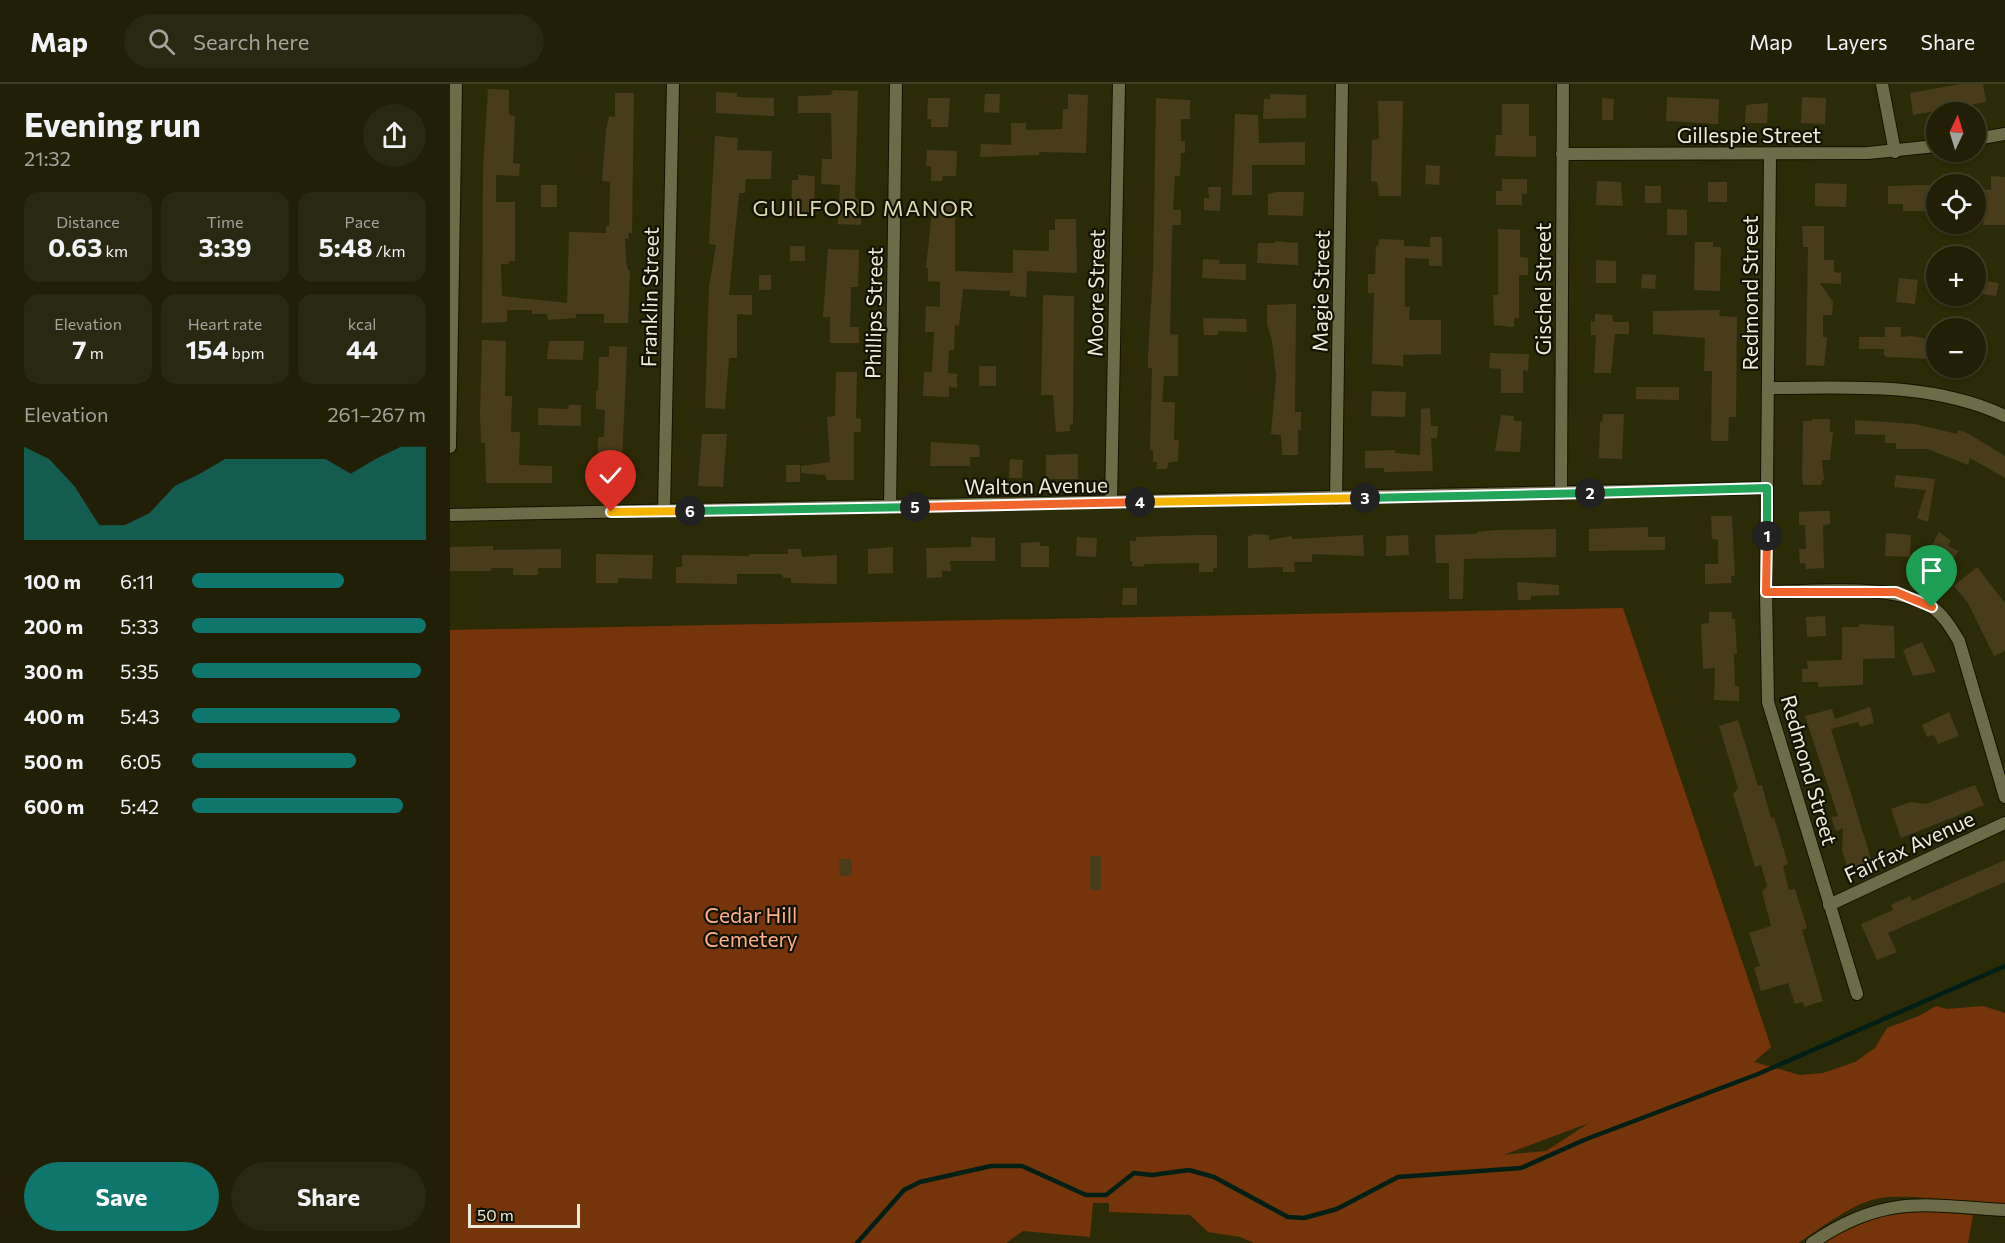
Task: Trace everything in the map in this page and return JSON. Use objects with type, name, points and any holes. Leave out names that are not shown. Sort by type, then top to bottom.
[{"type":"street","points":[[450,447],[456,84]]},
{"type":"street","name":"Franklin Street","points":[[664,512],[672,84]]},
{"type":"street","name":"Phillips Street","points":[[890,507],[896,84]]},
{"type":"street","name":"Moore Street","points":[[1111,503],[1119,84]]},
{"type":"street","name":"Magie Street","points":[[1336,499],[1342,84]]},
{"type":"street","name":"Gischel Street","points":[[1562,494],[1563,84]]},
{"type":"street","points":[[1882,84],[1894,152]]},
{"type":"street","points":[[1986,138],[2005,134]]},
{"type":"street","name":"Gillespie Street","points":[[1562,154],[1894,152],[1926,147]]},
{"type":"street","name":"Redmond Street","points":[[1770,154],[1766,592],[1768,702],[1857,994]]},
{"type":"street","points":[[1768,388],[1911,390],[1947,395],[2005,416]]},
{"type":"street","name":"Walton Avenue","points":[[450,515],[1336,499],[1767,488]]},
{"type":"street","points":[[1766,592],[1896,592],[1932,607],[1947,622],[1959,641],[2005,797]]},
{"type":"street","name":"Fairfax Avenue","points":[[1829,905],[2005,823]]},
{"type":"street","points":[[1812,1243],[1857,1216],[1898,1205],[2005,1210]]},
{"type":"green space","name":"Cedar Hill Cemetery","points":[[1623,608],[1771,1047],[1754,1062],[1800,1075],[1823,1073],[1855,1062],[1875,1048],[1887,1028],[1919,1016],[1936,1006],[1947,1009],[1983,1006],[2005,1013],[2005,1206],[1904,1197],[1875,1199],[1845,1212],[1798,1243],[1254,1243],[1240,1237],[1208,1232],[1190,1215],[1109,1212],[1109,1203],[1093,1203],[1090,1237],[1023,1231],[1006,1243],[450,1243],[450,630]],"holes":[[[1589,1123],[1546,1151],[1503,1155]]]},
{"type":"green space","points":[[1910,1210],[1973,1215],[1968,1243],[1819,1243],[1868,1214]]},
{"type":"building","points":[[1961,84],[1983,84],[1986,102],[1926,102],[1926,113],[1913,115],[1910,93]]},
{"type":"building","points":[[488,89],[509,90],[509,115],[515,116],[513,163],[520,164],[519,176],[496,175],[496,202],[515,202],[515,261],[501,264],[502,296],[567,303],[569,232],[606,233],[606,226],[609,226],[610,182],[602,181],[606,130],[609,116],[615,117],[615,93],[634,93],[632,233],[628,233],[629,239],[625,238],[626,261],[628,270],[630,270],[628,323],[604,323],[604,314],[576,314],[576,318],[548,320],[547,314],[532,314],[532,310],[507,310],[507,322],[482,323],[483,168]]},
{"type":"building","points":[[833,90],[858,91],[855,197],[861,203],[861,225],[838,224],[840,185],[821,184],[822,159],[832,159],[831,113],[798,113],[798,96],[831,95]]},
{"type":"building","points":[[716,92],[737,93],[737,97],[774,98],[774,116],[716,113]]},
{"type":"building","points":[[985,94],[1000,94],[999,113],[984,112]]},
{"type":"building","points":[[1068,94],[1088,95],[1086,153],[1039,152],[1039,155],[980,157],[981,144],[1011,145],[1011,123],[1026,123],[1026,130],[1062,129],[1063,109],[1068,109]]},
{"type":"building","points":[[1270,94],[1306,95],[1306,118],[1263,119],[1264,99],[1270,99]]},
{"type":"building","points":[[1667,97],[1719,99],[1718,124],[1666,121]]},
{"type":"building","points":[[1802,97],[1826,98],[1825,124],[1801,123]]},
{"type":"building","points":[[928,98],[950,98],[948,127],[931,127],[931,119],[927,119]]},
{"type":"building","points":[[1156,98],[1190,100],[1190,119],[1181,119],[1181,141],[1185,141],[1185,153],[1181,153],[1180,176],[1175,176],[1173,210],[1181,210],[1181,225],[1173,225],[1172,231],[1170,334],[1178,335],[1178,376],[1164,376],[1162,402],[1175,402],[1174,440],[1179,440],[1178,461],[1168,463],[1167,469],[1156,469],[1157,462],[1153,462],[1153,450],[1150,450],[1152,368],[1148,368],[1148,356],[1153,271]]},
{"type":"building","points":[[1602,98],[1614,99],[1613,120],[1602,120]]},
{"type":"building","points":[[1378,101],[1403,101],[1401,196],[1379,196],[1377,182],[1371,181],[1372,140],[1379,139]]},
{"type":"building","points":[[1768,103],[1767,123],[1745,123],[1746,105]]},
{"type":"building","points":[[1502,104],[1529,104],[1529,136],[1536,136],[1536,157],[1495,156],[1496,135],[1502,135]]},
{"type":"building","points":[[1235,114],[1258,115],[1259,143],[1305,142],[1305,165],[1252,165],[1252,195],[1232,195]]},
{"type":"building","points":[[715,136],[738,138],[737,150],[772,151],[771,179],[746,179],[745,193],[739,193],[729,295],[752,295],[752,315],[737,314],[737,358],[729,358],[725,409],[705,408],[709,287],[716,245],[709,244]]},
{"type":"building","points":[[927,150],[957,151],[956,176],[943,176],[942,181],[931,181],[931,166],[926,166]]},
{"type":"building","points":[[1426,165],[1440,166],[1439,185],[1425,184]]},
{"type":"building","points":[[798,175],[815,176],[814,217],[791,216],[792,180],[798,180]]},
{"type":"building","points":[[1991,176],[2005,177],[2005,225],[1986,225],[1986,190],[1991,190]]},
{"type":"building","points":[[1502,179],[1527,179],[1527,194],[1522,194],[1522,205],[1496,205],[1496,191],[1502,191]]},
{"type":"building","points":[[1597,181],[1621,182],[1623,206],[1596,205]]},
{"type":"building","points":[[1708,182],[1727,182],[1727,202],[1708,202]]},
{"type":"building","points":[[1815,183],[1847,184],[1846,207],[1815,206]]},
{"type":"building","points":[[541,185],[557,185],[557,207],[541,207]]},
{"type":"building","points":[[1926,185],[1926,211],[1903,211],[1903,204],[1888,204],[1888,186]]},
{"type":"building","points":[[1645,186],[1661,186],[1661,203],[1645,203]]},
{"type":"building","points":[[1208,187],[1221,187],[1220,211],[1204,210],[1204,198],[1209,198]]},
{"type":"building","points":[[1304,192],[1303,216],[1268,215],[1268,194]]},
{"type":"building","points":[[933,201],[955,201],[955,271],[1013,273],[1013,250],[1049,251],[1049,230],[1055,230],[1055,219],[1076,219],[1077,273],[1027,271],[1026,297],[1010,296],[1010,291],[963,289],[959,326],[955,325],[954,350],[949,350],[948,373],[957,374],[957,388],[949,387],[949,397],[923,396],[924,372],[932,372],[934,332],[925,332],[926,306],[940,307],[940,282],[928,281],[928,268],[926,268]]},
{"type":"building","points":[[1667,209],[1687,210],[1687,235],[1667,235]]},
{"type":"building","points":[[1802,226],[1824,226],[1824,260],[1834,260],[1834,272],[1841,273],[1841,284],[1820,283],[1833,302],[1832,315],[1823,315],[1823,337],[1827,338],[1824,366],[1806,365],[1808,247],[1803,247]]},
{"type":"building","points":[[1498,229],[1520,230],[1520,257],[1528,258],[1528,275],[1519,275],[1519,318],[1514,318],[1514,327],[1494,325],[1493,295],[1498,295]]},
{"type":"building","points":[[1430,237],[1442,237],[1442,266],[1429,266],[1429,259],[1405,258],[1405,307],[1410,307],[1409,320],[1441,320],[1441,354],[1403,355],[1403,366],[1372,364],[1374,293],[1368,293],[1368,274],[1375,274],[1376,246],[1378,246],[1379,239],[1404,240],[1404,246],[1430,247]]},
{"type":"building","points":[[1275,241],[1298,243],[1298,265],[1257,263],[1258,243],[1275,243]]},
{"type":"building","points":[[1695,242],[1713,242],[1713,247],[1721,247],[1720,291],[1694,290]]},
{"type":"building","points":[[790,246],[805,246],[805,261],[790,261]]},
{"type":"building","points":[[828,249],[859,250],[858,287],[851,287],[850,327],[859,327],[859,343],[830,343],[830,317],[823,317]]},
{"type":"building","points":[[1203,259],[1220,260],[1219,264],[1246,264],[1246,280],[1202,278]]},
{"type":"building","points":[[1596,260],[1616,261],[1616,283],[1596,283]]},
{"type":"building","points":[[1642,274],[1656,275],[1655,289],[1641,288]]},
{"type":"building","points":[[759,275],[771,275],[771,290],[759,290]]},
{"type":"building","points":[[1899,278],[1918,280],[1915,304],[1896,302]]},
{"type":"building","points":[[1986,281],[1999,283],[1996,296],[1986,294]]},
{"type":"building","points":[[1043,295],[1074,296],[1073,424],[1070,425],[1070,431],[1056,432],[1053,395],[1041,395]]},
{"type":"building","points":[[1296,304],[1295,412],[1301,412],[1301,430],[1298,430],[1298,455],[1282,455],[1281,435],[1271,434],[1276,376],[1272,341],[1267,324],[1267,305]]},
{"type":"building","points":[[1720,310],[1719,316],[1737,317],[1736,417],[1729,417],[1728,441],[1711,441],[1712,371],[1704,371],[1705,338],[1653,334],[1653,311]]},
{"type":"building","points":[[1595,314],[1612,315],[1613,322],[1629,322],[1629,334],[1615,334],[1611,373],[1594,373],[1596,335],[1591,335],[1591,321],[1595,322]]},
{"type":"building","points":[[1203,318],[1246,319],[1247,332],[1218,331],[1218,335],[1204,335]]},
{"type":"building","points":[[1885,327],[1901,327],[1901,337],[1912,336],[1926,339],[1926,359],[1887,357],[1884,355],[1884,349],[1859,349],[1859,337],[1885,337]]},
{"type":"building","points":[[482,340],[506,341],[505,396],[512,396],[511,432],[520,432],[519,465],[552,466],[552,483],[486,483],[485,443],[481,443],[480,415]]},
{"type":"building","points":[[549,341],[584,341],[583,360],[547,359]]},
{"type":"building","points":[[609,346],[627,347],[621,487],[597,486],[598,437],[604,437],[605,410],[596,409],[596,391],[598,391],[599,357],[609,357]]},
{"type":"building","points":[[1490,353],[1529,354],[1528,371],[1523,370],[1523,393],[1501,393],[1501,369],[1489,368]]},
{"type":"building","points":[[979,366],[996,366],[996,386],[979,386]]},
{"type":"building","points":[[836,372],[857,372],[856,418],[861,419],[861,432],[854,432],[854,480],[827,480],[825,475],[801,473],[801,466],[830,462],[827,417],[835,416]]},
{"type":"building","points":[[1636,387],[1679,387],[1679,400],[1636,399]]},
{"type":"building","points":[[1372,391],[1406,392],[1405,417],[1371,416]]},
{"type":"building","points":[[569,405],[581,405],[581,426],[538,425],[538,408],[568,409]]},
{"type":"building","points":[[1430,408],[1431,426],[1438,426],[1437,438],[1431,438],[1433,471],[1384,472],[1384,468],[1365,468],[1365,451],[1395,450],[1395,453],[1420,455],[1421,409]]},
{"type":"building","points":[[1603,414],[1624,414],[1622,459],[1599,458],[1600,422],[1602,422]]},
{"type":"building","points":[[1501,415],[1514,416],[1514,421],[1522,421],[1520,452],[1495,451]]},
{"type":"building","points":[[1812,419],[1830,419],[1830,432],[1833,432],[1830,460],[1822,460],[1824,480],[1821,485],[1803,485],[1803,421],[1812,421]]},
{"type":"building","points":[[1855,420],[1915,424],[1957,434],[1958,430],[1969,434],[2005,456],[2005,478],[1970,458],[1968,465],[1928,449],[1896,449],[1896,443],[1885,443],[1885,435],[1855,434]]},
{"type":"building","points":[[702,434],[727,434],[723,487],[698,486]]},
{"type":"building","points":[[931,442],[979,445],[980,457],[970,457],[970,466],[930,466]]},
{"type":"building","points":[[1078,454],[1078,479],[1046,479],[1046,455]]},
{"type":"building","points":[[1010,459],[1023,460],[1022,478],[1009,478]]},
{"type":"building","points":[[786,465],[800,465],[800,482],[786,482]]},
{"type":"building","points":[[1896,475],[1935,479],[1928,522],[1917,518],[1926,490],[1894,487]]},
{"type":"building","points":[[1830,511],[1830,524],[1823,525],[1824,568],[1806,569],[1805,563],[1800,563],[1799,549],[1806,549],[1805,525],[1799,525],[1799,512]]},
{"type":"building","points":[[1711,516],[1732,516],[1735,576],[1731,576],[1732,583],[1705,584],[1705,564],[1718,564],[1718,540],[1712,539]]},
{"type":"building","points":[[1648,527],[1648,537],[1665,537],[1665,550],[1589,551],[1589,529]]},
{"type":"building","points":[[1556,529],[1556,557],[1464,559],[1463,599],[1449,599],[1449,563],[1436,563],[1435,535],[1477,534],[1477,532],[1496,530]]},
{"type":"building","points":[[1939,532],[1951,541],[1948,546],[1958,551],[1947,571],[1923,562]]},
{"type":"building","points":[[1886,533],[1911,535],[1910,557],[1885,556]]},
{"type":"building","points":[[1253,534],[1269,535],[1269,540],[1292,536],[1292,539],[1363,535],[1364,556],[1312,554],[1312,562],[1294,562],[1295,572],[1283,572],[1283,567],[1248,568],[1248,537]]},
{"type":"building","points":[[1217,535],[1217,568],[1213,568],[1213,572],[1199,572],[1199,563],[1144,564],[1144,567],[1132,566],[1133,562],[1130,561],[1130,541],[1136,541],[1136,537]]},
{"type":"building","points":[[1408,535],[1409,555],[1386,556],[1386,536]]},
{"type":"building","points":[[971,537],[995,538],[995,561],[950,561],[951,571],[942,571],[942,577],[927,578],[926,548],[971,547]]},
{"type":"building","points":[[1077,537],[1097,538],[1096,557],[1076,556]]},
{"type":"building","points":[[1040,542],[1040,546],[1049,546],[1049,567],[1021,567],[1021,543]]},
{"type":"building","points":[[493,546],[493,550],[561,549],[561,568],[538,568],[538,575],[513,575],[513,568],[491,568],[491,571],[450,571],[450,547]]},
{"type":"building","points":[[893,547],[893,573],[868,574],[868,549]]},
{"type":"building","points":[[788,549],[801,549],[802,557],[837,555],[837,584],[791,583],[791,578],[784,578],[781,574],[737,574],[737,584],[676,583],[676,567],[682,567],[682,555],[788,554]]},
{"type":"building","points":[[596,554],[653,555],[652,579],[618,578],[618,583],[596,583]]},
{"type":"building","points":[[1977,567],[2005,603],[2005,651],[1994,656],[1968,603],[1954,586]]},
{"type":"building","points":[[1517,582],[1559,585],[1559,595],[1531,596],[1531,600],[1518,600]]},
{"type":"building","points":[[1123,588],[1137,588],[1137,605],[1122,605]]},
{"type":"building","points":[[1709,612],[1732,612],[1732,619],[1735,619],[1737,654],[1734,654],[1735,686],[1739,686],[1739,701],[1714,700],[1715,668],[1703,669],[1701,624],[1709,623]]},
{"type":"building","points":[[1825,616],[1826,636],[1807,637],[1806,617]]},
{"type":"building","points":[[1859,624],[1894,626],[1895,658],[1863,659],[1863,685],[1818,687],[1818,682],[1802,682],[1802,669],[1808,669],[1807,661],[1842,660],[1842,627],[1859,627]]},
{"type":"building","points":[[1922,642],[1936,672],[1913,676],[1903,650]]},
{"type":"building","points":[[1870,707],[1874,723],[1860,727],[1858,722],[1831,729],[1872,862],[1848,870],[1842,850],[1843,828],[1836,831],[1831,817],[1838,816],[1805,716],[1832,709],[1835,719]]},
{"type":"building","points":[[1949,712],[1959,736],[1938,744],[1934,735],[1927,737],[1922,725]]},
{"type":"building","points":[[1738,720],[1758,786],[1762,785],[1771,818],[1774,817],[1788,864],[1783,866],[1789,890],[1795,889],[1807,928],[1802,930],[1823,1001],[1804,1007],[1803,1002],[1795,1004],[1788,983],[1761,991],[1754,968],[1760,966],[1749,933],[1771,926],[1762,892],[1767,886],[1761,865],[1755,867],[1733,794],[1738,788],[1719,726]]},
{"type":"building","points":[[1975,785],[1984,805],[1901,838],[1891,809],[1910,802],[1926,804]]},
{"type":"building","points":[[1090,856],[1101,856],[1101,890],[1090,890]]},
{"type":"building","points":[[839,859],[851,859],[852,875],[840,876]]},
{"type":"building","points":[[2005,860],[2005,882],[1888,933],[1897,952],[1877,960],[1861,924],[1893,910],[1891,905],[1910,896],[1912,901]]},
{"type":"waterway","points":[[857,1243],[904,1190],[920,1182],[991,1166],[1022,1166],[1086,1195],[1106,1195],[1134,1173],[1152,1175],[1189,1170],[1214,1177],[1288,1217],[1304,1218],[1337,1209],[1398,1177],[1521,1168],[1584,1140],[1758,1074],[2005,966]]},
{"type":"district","name":"GUILFORD MANOR","points":[[864,207]]},
{"type":"route","points":[[611,512],[1767,488],[1766,592],[1896,592],[1916,598],[1932,607]]}]
